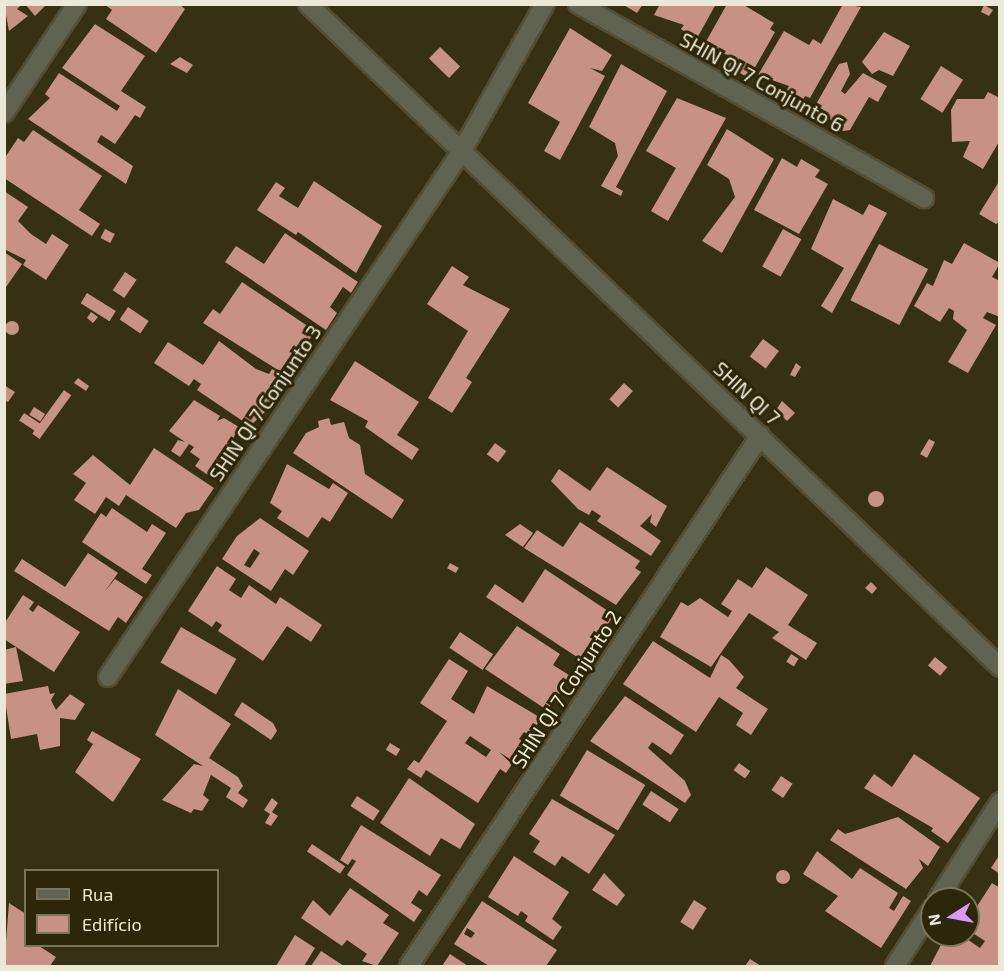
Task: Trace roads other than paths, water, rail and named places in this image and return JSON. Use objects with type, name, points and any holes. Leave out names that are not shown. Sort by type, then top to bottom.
[{"type":"street","points":[[4,113],[77,4]]},
{"type":"street","name":"SHIN QI 7","points":[[308,4],[460,154],[760,436],[999,667]]},
{"type":"street","points":[[460,154],[545,4]]},
{"type":"street","name":"SHIN QI 7 Conjunto 6","points":[[578,4],[924,198]]},
{"type":"street","name":"SHIN QI 7 Conjunto 3","points":[[108,677],[460,154]]},
{"type":"street","name":"SHIN QI 7 Conjunto 2","points":[[409,966],[760,436]]},
{"type":"street","points":[[946,887],[999,802]]},
{"type":"street","points":[[895,966],[920,927]]}]
